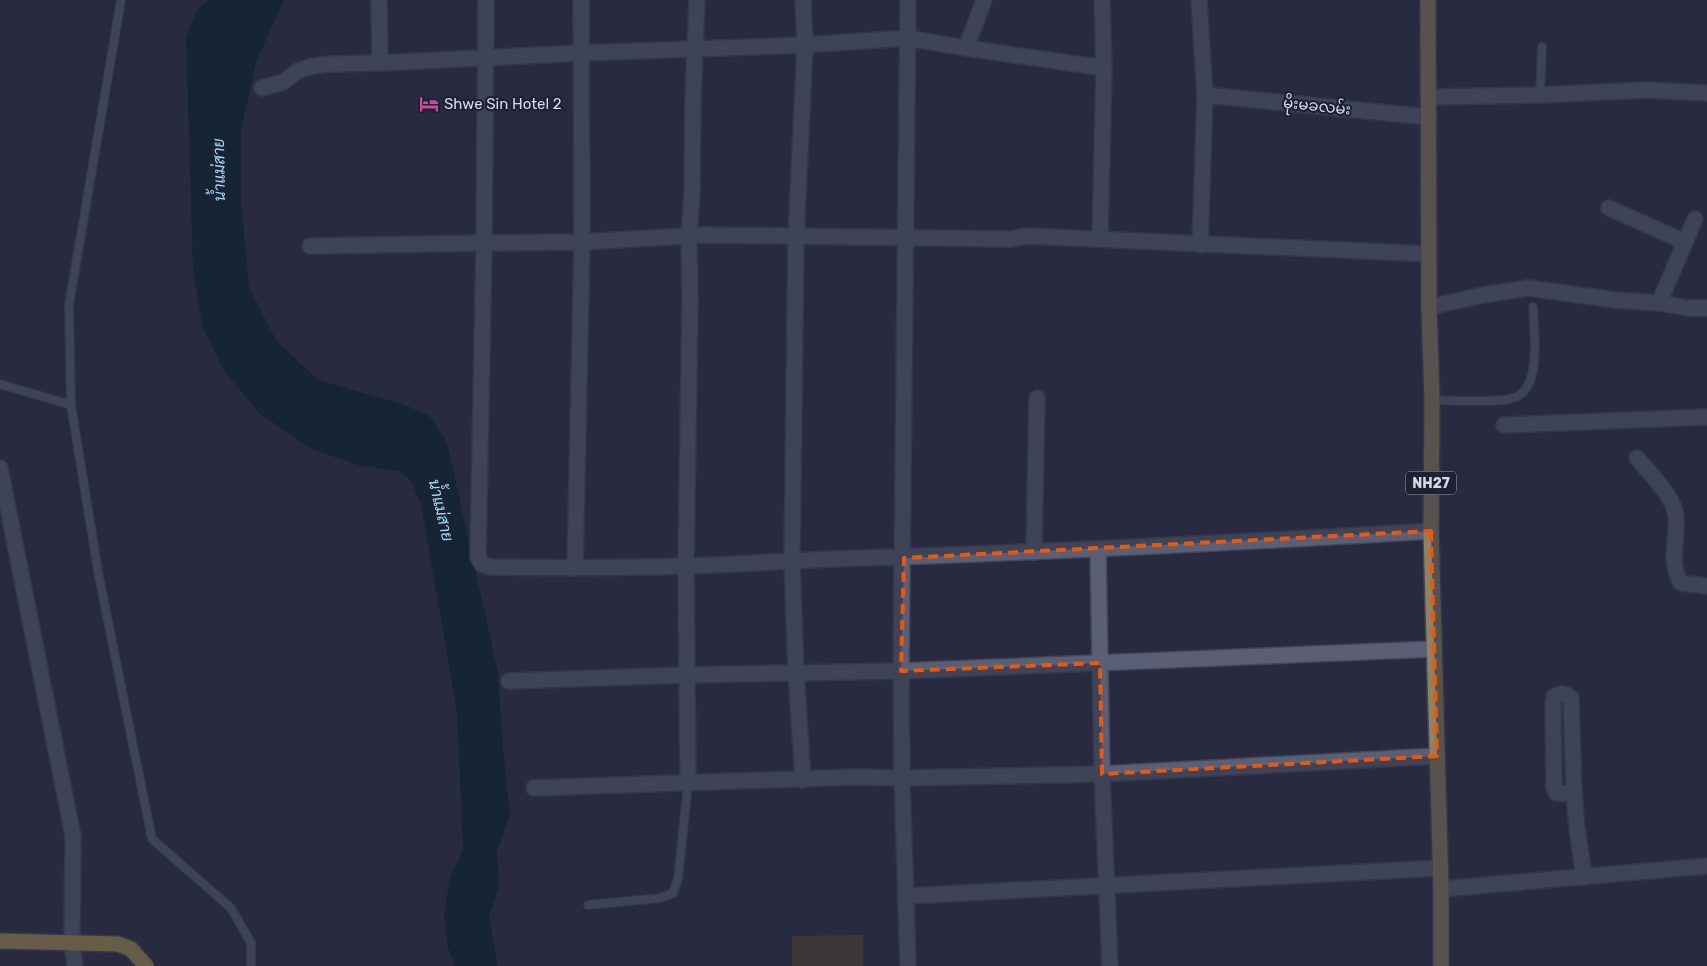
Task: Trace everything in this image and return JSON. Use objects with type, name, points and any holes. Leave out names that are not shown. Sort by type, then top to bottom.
[{"type":"highway","points":[[0,941],[118,944],[131,949],[146,966]]},
{"type":"main road","name":"NH27","points":[[1428,0],[1429,306],[1432,400],[1431,532],[1441,889],[1441,966]]},
{"type":"street","points":[[379,0],[380,63]]},
{"type":"street","points":[[486,0],[478,557],[482,564],[490,567],[575,568],[686,566],[1171,546],[1431,532]]},
{"type":"street","points":[[575,568],[582,242],[581,0]]},
{"type":"street","points":[[688,784],[686,566],[690,301],[689,236],[697,0]]},
{"type":"street","points":[[803,0],[805,45],[796,237],[792,561],[796,673],[803,780]]},
{"type":"street","points":[[908,0],[902,671],[902,778],[908,966]]},
{"type":"street","points":[[966,48],[984,0]]},
{"type":"street","points":[[1100,239],[1104,68],[1102,0]]},
{"type":"street","points":[[1199,0],[1205,95],[1200,245]]},
{"type":"street","points":[[262,88],[283,82],[298,71],[312,66],[331,64],[580,52],[805,45],[907,38],[1104,68]]},
{"type":"street","points":[[1429,97],[1540,95],[1645,90],[1707,93]]},
{"type":"street","name":"မိုးမခလမ်း","points":[[1205,95],[1429,117]]},
{"type":"street","points":[[1609,208],[1685,242]]},
{"type":"street","points":[[1659,303],[1694,219]]},
{"type":"street","points":[[310,246],[582,242],[689,236],[1009,239],[1028,236],[1429,254]]},
{"type":"street","points":[[1429,306],[1528,288],[1615,300],[1659,303],[1688,308],[1707,308]]},
{"type":"street","points":[[1034,552],[1037,398]]},
{"type":"street","points":[[1504,425],[1707,417]]},
{"type":"street","points":[[1637,458],[1665,490],[1677,515],[1674,569],[1680,583],[1707,586]]},
{"type":"street","points":[[0,468],[73,836],[72,943],[75,966]]},
{"type":"street","points":[[1098,549],[1102,774],[1110,966]]},
{"type":"street","points":[[509,681],[902,671],[1434,649]]},
{"type":"street","points":[[1574,794],[1556,793],[1554,787],[1553,703],[1554,697],[1558,694],[1566,694],[1571,698],[1574,794],[1584,877]]},
{"type":"street","points":[[534,788],[855,777],[902,778],[1102,774],[1437,756]]},
{"type":"street","points":[[1441,889],[1707,866]]},
{"type":"street","points":[[906,896],[1440,868]]},
{"type":"lane","points":[[122,0],[69,305],[71,404],[99,576],[152,839],[231,908],[251,943],[251,966]]},
{"type":"lane","points":[[1540,95],[1542,48]]},
{"type":"lane","points":[[1432,400],[1495,400],[1516,398],[1523,392],[1530,382],[1534,363],[1533,307]]},
{"type":"lane","points":[[0,384],[71,404]]},
{"type":"lane","points":[[588,905],[660,898],[673,893],[678,879],[688,784]]},
{"type":"highlighted area","points":[[1431,531],[1437,756],[1102,774],[1100,663],[901,671],[904,558]]},
{"type":"water","name":"น้ำแม่สาย","points":[[209,0],[284,0],[256,62],[241,131],[241,200],[249,287],[276,340],[318,380],[402,404],[429,415],[447,442],[498,672],[503,749],[510,814],[497,852],[499,886],[489,917],[498,966],[455,966],[448,948],[444,914],[450,877],[463,851],[457,713],[421,504],[411,481],[401,472],[358,465],[311,449],[259,413],[224,371],[203,328],[193,271],[186,40],[196,13]]},
{"type":"building","points":[[863,935],[863,966],[792,966],[792,936]]},
{"type":"place","name":"Shwe Sin Hotel 2","points":[[429,104]]}]
